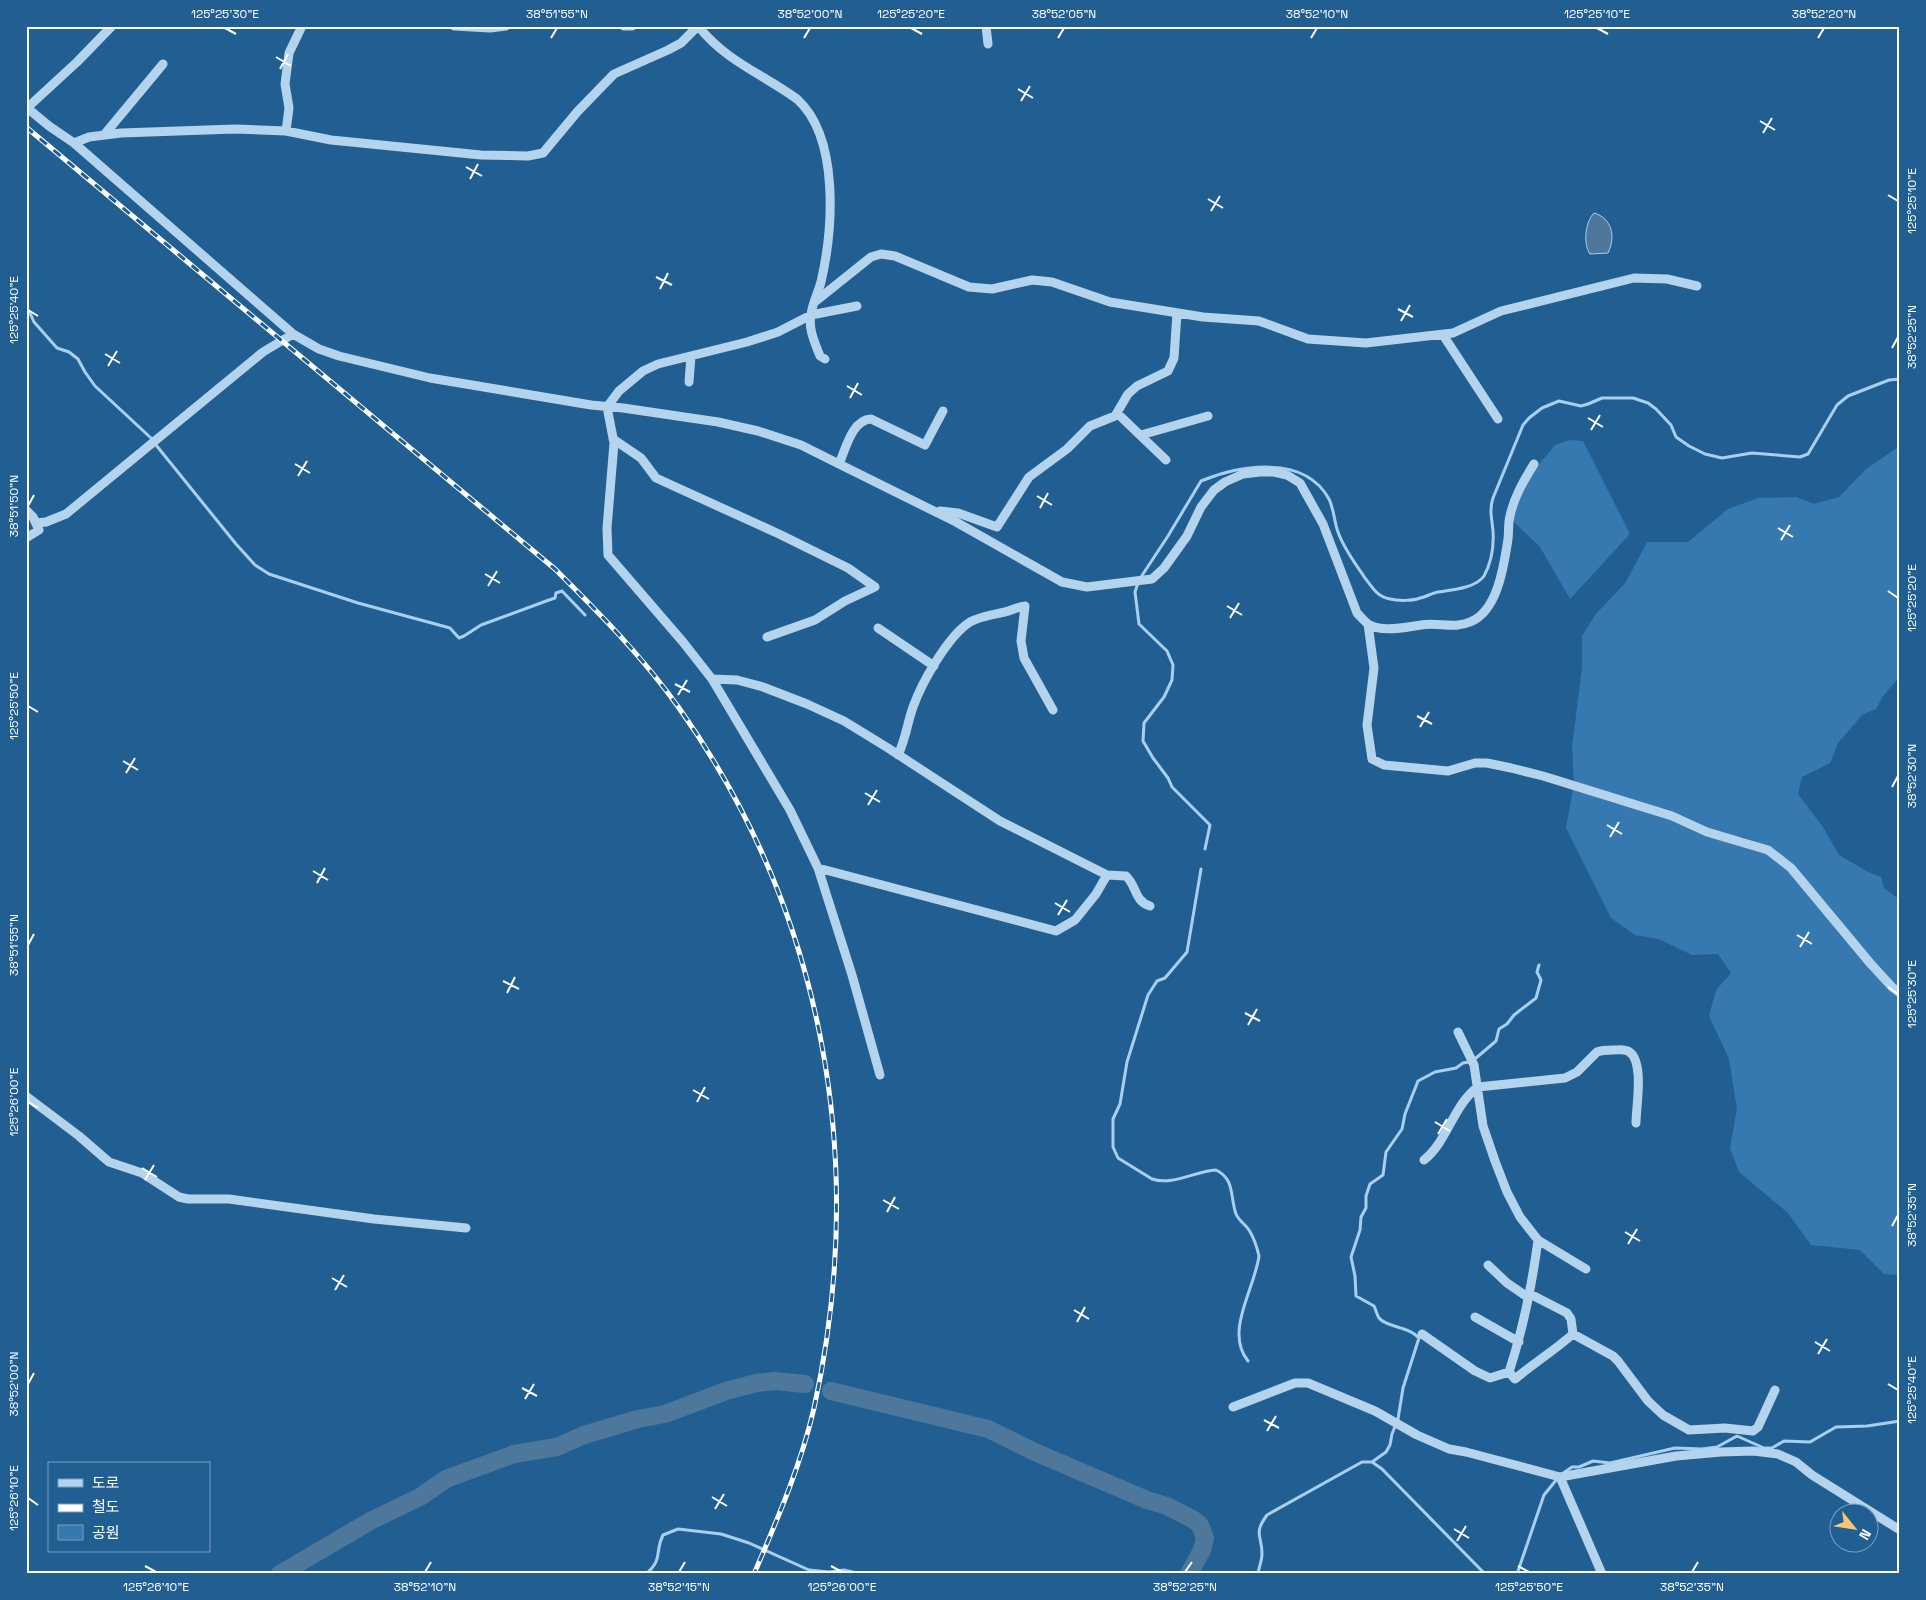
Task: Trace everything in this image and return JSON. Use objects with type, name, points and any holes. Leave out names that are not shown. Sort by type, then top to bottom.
[{"type":"street","points":[[112,26],[77,62],[27,108],[84,152],[293,334],[319,349],[339,356],[430,378],[607,407],[718,422],[758,431],[801,446],[932,510],[1062,582],[1087,587],[1152,578],[1164,568],[1187,536],[1201,507],[1214,490],[1225,482],[1243,474],[1274,472],[1287,475],[1300,483],[1308,494],[1323,524],[1357,613],[1368,624],[1378,628],[1394,628],[1429,623],[1457,625],[1469,623],[1481,617],[1497,590],[1508,538],[1509,517],[1516,496],[1534,464]]},
{"type":"street","points":[[286,132],[289,108],[285,84],[289,53],[302,26]]},
{"type":"street","points":[[454,26],[490,28],[506,26]]},
{"type":"street","points":[[624,26],[632,26]]},
{"type":"street","points":[[74,144],[89,137],[104,135],[235,129],[286,132],[332,140],[481,155],[528,156],[543,153],[578,111],[614,74],[681,43],[698,26],[708,38],[736,62],[797,99],[816,124],[822,139],[828,175],[828,229],[821,281],[810,315],[810,328],[820,356],[825,359]]},
{"type":"street","points":[[986,26],[988,44]]},
{"type":"street","points":[[104,135],[163,64]]},
{"type":"street","points":[[816,301],[871,257],[881,254],[895,256],[969,286],[992,289],[1032,280],[1052,282],[1110,302],[1177,313],[1259,321],[1308,339],[1366,343],[1453,333],[1501,311],[1634,278],[1667,279],[1697,286]]},
{"type":"street","points":[[857,306],[810,315],[778,332],[658,364],[643,371],[619,391],[607,407],[613,439],[607,528],[608,555],[683,642],[712,679],[790,810],[818,868],[852,975],[880,1075]]},
{"type":"street","points":[[932,510],[958,514],[997,527],[1029,476],[1067,449],[1090,426],[1115,416],[1128,394],[1137,386],[1168,371],[1174,358],[1177,313]]},
{"type":"street","points":[[36,523],[46,522],[66,514],[263,352],[293,334]]},
{"type":"street","points":[[1443,335],[1498,419]]},
{"type":"street","points":[[689,382],[691,356]]},
{"type":"street","points":[[839,464],[853,432],[859,423],[865,419],[872,419],[924,444],[943,411]]},
{"type":"street","points":[[1117,412],[1166,460]]},
{"type":"street","points":[[1141,435],[1208,416]]},
{"type":"street","points":[[613,439],[641,458],[656,478],[779,534],[863,577],[875,587],[845,601],[815,620],[767,637]]},
{"type":"street","points":[[26,510],[33,517],[38,530],[26,538]]},
{"type":"street","points":[[898,754],[905,740],[916,700],[923,683],[934,666],[954,638],[970,622],[990,614],[1026,606],[1021,641],[1024,658],[1053,710]]},
{"type":"street","points":[[1368,624],[1374,668],[1366,725],[1372,759],[1384,765],[1448,771],[1475,763],[1511,768],[1672,816],[1707,832],[1768,850],[1791,868],[1870,963],[1900,993]]},
{"type":"street","points":[[878,628],[934,666]]},
{"type":"street","points":[[712,679],[737,680],[763,687],[844,721],[1000,821],[1107,875],[1126,876],[1129,878],[1137,897],[1143,904],[1150,906]]},
{"type":"street","points":[[818,868],[1056,931],[1075,920],[1096,894],[1107,875]]},
{"type":"street","points":[[1458,1032],[1474,1064],[1482,1126],[1507,1192],[1520,1217],[1538,1240],[1586,1269]]},
{"type":"street","points":[[1424,1160],[1441,1140],[1468,1094],[1478,1087],[1565,1078],[1577,1072],[1597,1052],[1623,1049],[1633,1055],[1637,1062],[1636,1122]]},
{"type":"street","points":[[26,1096],[79,1136],[109,1162],[142,1173],[179,1197],[188,1199],[229,1199],[374,1219],[466,1228]]},
{"type":"street","points":[[1509,1372],[1530,1296],[1538,1240]]},
{"type":"street","points":[[1488,1265],[1507,1284],[1567,1313],[1571,1319],[1573,1334]]},
{"type":"street","points":[[1475,1317],[1518,1342]]},
{"type":"street","points":[[1422,1334],[1475,1371],[1490,1378],[1509,1372]]},
{"type":"street","points":[[1509,1372],[1515,1379],[1554,1351],[1573,1334]]},
{"type":"street","points":[[1573,1334],[1613,1356],[1648,1401],[1663,1415],[1689,1430],[1725,1428],[1753,1431],[1758,1427],[1775,1390]]},
{"type":"street","points":[[1233,1407],[1302,1382],[1346,1399],[1416,1435],[1449,1449],[1560,1476],[1676,1456],[1753,1451],[1778,1454],[1796,1462],[1812,1475],[1900,1530]]},
{"type":"street","points":[[1560,1476],[1602,1574]]},
{"type":"green space","points":[[1569,440],[1583,441],[1630,534],[1570,599],[1540,547],[1513,521],[1516,502],[1535,469],[1555,445]]},
{"type":"green space","points":[[1900,446],[1900,676],[1883,696],[1876,709],[1862,715],[1838,743],[1830,763],[1802,777],[1798,794],[1823,827],[1839,855],[1868,872],[1881,877],[1884,888],[1900,900],[1900,990],[1768,846],[1742,837],[1711,831],[1574,783],[1572,748],[1582,667],[1582,636],[1595,615],[1626,582],[1647,542],[1688,542],[1728,509],[1758,498],[1796,497],[1814,504],[1839,497],[1866,469]]},
{"type":"green space","points":[[1573,789],[1674,819],[1768,853],[1788,868],[1900,997],[1900,1275],[1884,1274],[1860,1250],[1811,1245],[1787,1212],[1739,1172],[1730,1148],[1737,1109],[1729,1059],[1709,1016],[1716,990],[1731,973],[1718,954],[1692,955],[1659,939],[1635,935],[1611,918],[1566,828]]},
{"type":"shaded area","points":[[1594,213],[1605,219],[1611,229],[1612,241],[1608,253],[1590,254],[1586,245],[1587,227]]},
{"type":"waterway","points":[[26,309],[29,311],[34,322],[57,348],[69,352],[78,359],[95,386],[151,438]]},
{"type":"waterway","points":[[1141,577],[1201,481],[1234,471],[1270,467],[1288,469],[1304,475],[1318,485],[1329,499],[1340,538],[1347,550],[1370,585],[1385,598],[1410,600],[1463,588],[1470,586],[1484,576],[1492,554],[1493,531],[1491,511],[1493,498],[1523,425],[1542,408],[1559,401],[1581,406],[1602,398],[1633,398],[1648,403],[1656,409],[1671,425],[1676,437],[1705,454],[1722,458],[1752,453],[1800,457],[1808,454],[1837,405],[1848,396],[1889,380],[1900,379]]},
{"type":"waterway","points":[[156,445],[236,544],[255,565],[269,574],[358,603],[450,628],[459,638],[481,625],[555,598],[556,593],[562,591],[585,615]]},
{"type":"waterway","points":[[1138,583],[1135,592],[1139,624],[1167,651],[1173,665],[1172,680],[1164,697],[1144,723],[1143,741],[1172,787],[1210,825],[1205,849]]},
{"type":"waterway","points":[[1201,869],[1187,952],[1165,978],[1157,981],[1148,995],[1127,1062],[1120,1104],[1113,1119],[1113,1147],[1118,1158],[1152,1179],[1168,1181],[1216,1170],[1226,1178],[1231,1189],[1236,1214],[1251,1233],[1259,1256],[1240,1323],[1239,1337],[1241,1349],[1248,1361]]},
{"type":"waterway","points":[[1476,1058],[1496,1041],[1499,1029],[1536,998],[1541,980],[1537,972],[1539,965]]},
{"type":"waterway","points":[[1372,1462],[1386,1452],[1390,1445],[1398,1419],[1403,1388],[1419,1338],[1410,1331],[1387,1324],[1378,1317],[1374,1306],[1356,1296],[1355,1276],[1351,1257],[1360,1230],[1361,1217],[1366,1208],[1366,1196],[1370,1184],[1383,1175],[1386,1152],[1402,1129],[1405,1114],[1418,1081],[1435,1072],[1456,1068],[1463,1063],[1469,1062]]},
{"type":"waterway","points":[[280,1574],[372,1520],[420,1497],[446,1479],[514,1454],[557,1447],[584,1435],[638,1419],[665,1414],[726,1391],[756,1383],[775,1381],[805,1384]]},
{"type":"waterway","points":[[831,1391],[988,1429],[1037,1453],[1147,1500],[1167,1506],[1200,1525],[1205,1538],[1202,1550],[1189,1574]]},
{"type":"waterway","points":[[1562,1474],[1572,1467],[1579,1467],[1593,1461],[1610,1463],[1675,1448],[1702,1449],[1717,1447],[1737,1436],[1764,1448],[1772,1448],[1784,1441],[1810,1442],[1836,1427],[1867,1426],[1900,1421]]},
{"type":"waterway","points":[[1258,1574],[1262,1559],[1259,1531],[1267,1515],[1362,1462],[1372,1462],[1382,1469],[1485,1574]]},
{"type":"waterway","points":[[1517,1574],[1544,1495],[1557,1479]]},
{"type":"waterway","points":[[646,1574],[655,1564],[663,1535],[678,1529],[721,1534],[749,1543],[809,1570],[829,1572],[844,1570],[861,1574]]},
{"type":"railway","points":[[26,127],[555,569],[651,671],[679,708],[729,787],[769,870],[800,955],[821,1043],[834,1133],[836,1224],[830,1316],[814,1408],[809,1429],[780,1513],[754,1574]]}]
